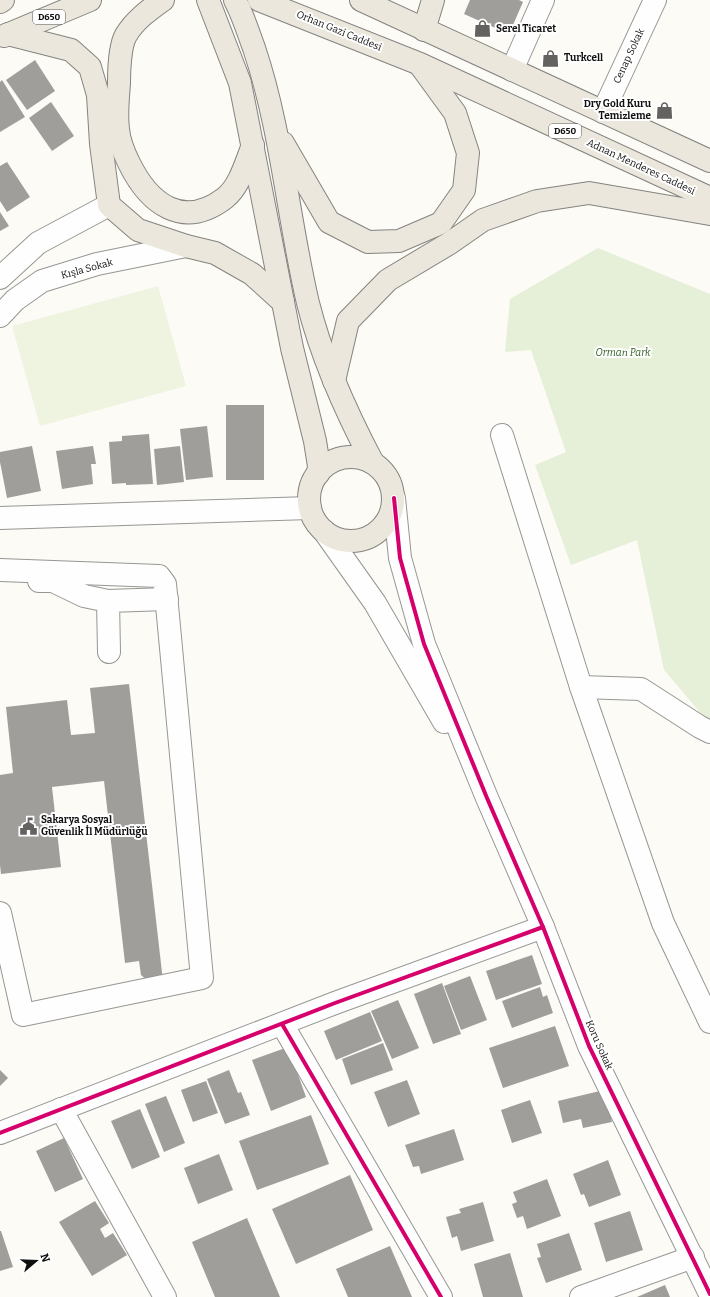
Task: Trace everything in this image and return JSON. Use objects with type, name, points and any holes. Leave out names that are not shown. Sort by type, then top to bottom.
[{"type":"main road","name":"D650","points":[[4,37],[90,0]]},
{"type":"main road","points":[[163,0],[140,18],[125,36],[119,67],[118,130],[125,153],[136,176],[146,192],[160,204],[174,211],[190,213],[206,209],[226,197],[240,178],[253,145]]},
{"type":"main road","points":[[208,0],[240,83],[283,302],[315,441],[319,466],[318,474]]},
{"type":"main road","points":[[235,0],[241,12],[262,74],[275,129],[308,304],[334,383],[345,409],[373,462],[384,472],[391,484],[394,498],[392,512],[386,524],[376,534],[364,540],[349,542],[336,539],[324,531],[315,520],[310,508],[310,494],[313,480],[322,469],[333,461],[346,457],[360,458],[373,462]]},
{"type":"main road","name":"Orhan Gazi Caddesi","points":[[258,0],[420,64]]},
{"type":"main road","points":[[361,0],[710,162]]},
{"type":"main road","points":[[424,30],[434,0]]},
{"type":"main road","points":[[4,37],[71,50],[90,67],[98,95],[101,144],[109,205],[138,230],[215,254],[252,274],[283,302]]},
{"type":"main road","points":[[275,129],[329,222],[368,242],[399,240],[441,223],[464,190],[468,153],[454,113],[420,64]]},
{"type":"main road","name":"Adnan Menderes Caddesi","points":[[420,64],[710,198]]},
{"type":"main road","points":[[334,383],[348,321],[388,280],[450,243],[483,220],[537,201],[589,194],[710,214]]},
{"type":"street","points":[[512,70],[543,0]]},
{"type":"street","name":"Cenap Sokak","points":[[603,112],[654,0]]},
{"type":"street","points":[[0,278],[38,243],[109,205]]},
{"type":"street","name":"Kışla Sokak","points":[[0,316],[15,300],[42,281],[97,264],[186,246]]},
{"type":"street","points":[[502,435],[581,687],[663,923],[710,1022]]},
{"type":"street","points":[[394,498],[400,558],[424,644],[487,798]]},
{"type":"street","points":[[0,518],[310,508]]},
{"type":"street","points":[[324,531],[376,603],[487,798]]},
{"type":"street","points":[[0,570],[159,576],[165,584],[202,978],[23,1015],[0,913]]},
{"type":"street","points":[[0,581],[53,581],[84,596],[108,601],[167,599]]},
{"type":"street","points":[[108,601],[109,652]]},
{"type":"street","points":[[581,687],[641,689],[700,728],[710,732]]},
{"type":"street","name":"Koru Sokak","points":[[487,798],[543,927],[589,1046],[710,1294]]},
{"type":"street","points":[[0,1133],[282,1024],[543,927]]},
{"type":"street","points":[[282,1024],[441,1297]]},
{"type":"street","points":[[61,1109],[165,1297]]},
{"type":"street","points":[[581,1297],[693,1258]]},
{"type":"green space","name":"Orman Park","points":[[598,248],[710,294],[710,724],[664,670],[637,540],[571,565],[535,465],[566,452],[531,350],[505,352],[510,299]]},
{"type":"green space","points":[[158,286],[186,386],[40,426],[12,326]]},
{"type":"building","points":[[470,0],[519,0],[523,2],[509,34],[464,14]]},
{"type":"building","points":[[35,60],[55,91],[27,110],[6,80]]},
{"type":"building","points":[[2,80],[25,117],[0,132],[0,82]]},
{"type":"building","points":[[51,102],[74,136],[52,151],[29,118]]},
{"type":"building","points":[[7,162],[30,197],[7,212],[0,201],[0,166]]},
{"type":"building","points":[[0,212],[9,226],[0,231]]},
{"type":"building","points":[[226,405],[264,405],[264,480],[226,480]]},
{"type":"building","points":[[207,426],[213,477],[186,480],[180,429]]},
{"type":"building","points":[[149,434],[153,484],[112,484],[109,442],[122,441],[122,436]]},
{"type":"building","points":[[32,446],[41,491],[7,498],[0,462],[0,452]]},
{"type":"building","points":[[93,446],[96,464],[91,464],[93,484],[62,489],[56,451]]},
{"type":"building","points":[[180,446],[184,482],[157,485],[154,449]]},
{"type":"building","name":"Sakarya Sosyal Güvenlik İl Müdürlüğü","points":[[129,684],[163,981],[150,983],[141,975],[139,961],[125,963],[104,781],[52,787],[61,867],[1,874],[0,865],[0,775],[13,773],[6,707],[67,700],[71,735],[95,733],[90,688]]},
{"type":"building","points":[[532,955],[542,984],[496,1000],[486,971]]},
{"type":"building","points":[[470,976],[487,1020],[461,1030],[444,986]]},
{"type":"building","points":[[442,983],[461,1034],[433,1044],[414,994]]},
{"type":"building","points":[[540,987],[543,997],[547,995],[553,1013],[512,1028],[502,1001]]},
{"type":"building","points":[[398,1000],[419,1048],[392,1059],[371,1011]]},
{"type":"building","points":[[370,1012],[382,1041],[336,1060],[324,1031]]},
{"type":"building","points":[[555,1026],[569,1066],[503,1088],[489,1048]]},
{"type":"building","points":[[383,1043],[393,1070],[351,1085],[342,1059]]},
{"type":"building","points":[[288,1047],[306,1097],[271,1111],[252,1060]]},
{"type":"building","points":[[0,1070],[8,1078],[0,1086]]},
{"type":"building","points":[[229,1070],[238,1093],[241,1092],[250,1115],[225,1124],[207,1079]]},
{"type":"building","points":[[407,1080],[420,1114],[388,1127],[374,1092]]},
{"type":"building","points":[[206,1081],[218,1113],[193,1122],[181,1090]]},
{"type":"building","points":[[604,1090],[612,1122],[583,1128],[581,1119],[563,1123],[558,1101]]},
{"type":"building","points":[[166,1096],[185,1143],[164,1152],[145,1104]]},
{"type":"building","points":[[530,1100],[542,1133],[512,1143],[501,1110]]},
{"type":"building","points":[[140,1109],[160,1157],[132,1169],[111,1121]]},
{"type":"building","points":[[311,1115],[329,1164],[257,1190],[239,1141]]},
{"type":"building","points":[[454,1129],[464,1160],[421,1174],[419,1166],[413,1167],[405,1145]]},
{"type":"building","points":[[64,1138],[83,1179],[55,1192],[36,1151]]},
{"type":"building","points":[[219,1154],[233,1190],[198,1204],[184,1168]]},
{"type":"building","points":[[608,1160],[621,1195],[589,1207],[584,1194],[581,1195],[573,1174]]},
{"type":"building","points":[[350,1175],[373,1230],[296,1264],[272,1209]]},
{"type":"building","points":[[547,1179],[561,1216],[527,1229],[523,1216],[517,1218],[512,1204],[517,1202],[513,1192]]},
{"type":"building","points":[[95,1201],[109,1223],[100,1229],[105,1238],[113,1233],[127,1255],[92,1276],[59,1222]]},
{"type":"building","points":[[483,1202],[494,1241],[461,1251],[457,1236],[452,1238],[446,1217],[461,1213],[459,1209]]},
{"type":"building","points":[[630,1211],[643,1250],[606,1262],[594,1223]]},
{"type":"building","points":[[247,1218],[280,1297],[215,1297],[192,1242]]},
{"type":"building","points":[[0,1231],[13,1267],[0,1271]]},
{"type":"building","points":[[569,1233],[582,1270],[546,1283],[537,1258],[541,1257],[537,1244]]},
{"type":"building","points":[[390,1246],[412,1297],[348,1297],[336,1269]]},
{"type":"building","points":[[510,1253],[523,1297],[483,1297],[474,1264]]},
{"type":"building","points":[[665,1285],[670,1297],[637,1297]]},
{"type":"cycle path","points":[[394,498],[400,558],[424,644],[487,798],[543,927],[589,1046],[710,1294]]},
{"type":"cycle path","points":[[0,1133],[335,1003],[543,927]]},
{"type":"cycle path","points":[[282,1024],[441,1297]]},
{"type":"place","name":"Serel Ticaret","points":[[483,29]]},
{"type":"place","name":"Turkcell","points":[[551,58]]},
{"type":"place","name":"Dry Gold Kuru Temizleme","points":[[664,110]]},
{"type":"place","name":"Sakarya Sosyal Güvenlik İl Müdürlüğü","points":[[28,826]]}]
